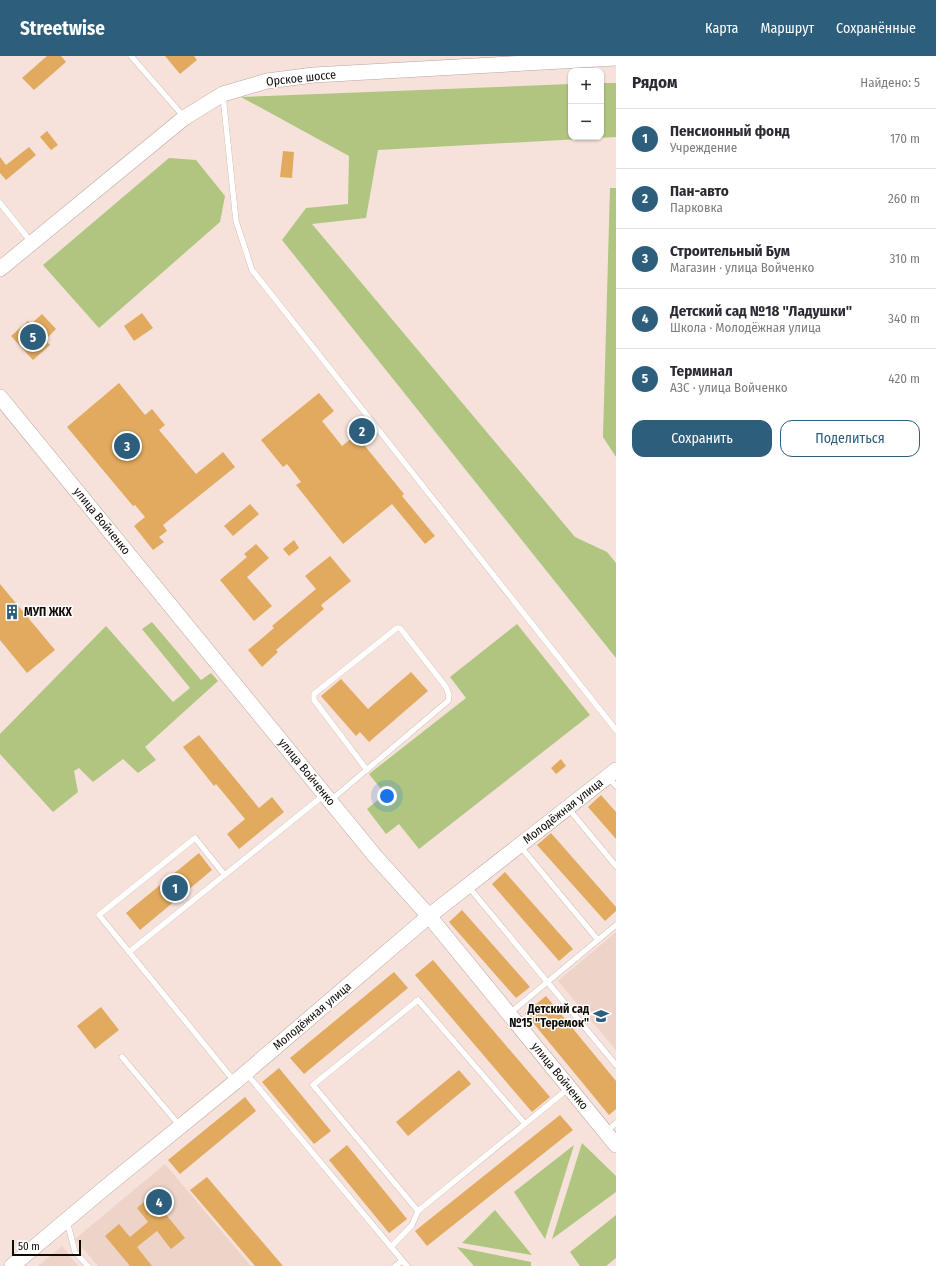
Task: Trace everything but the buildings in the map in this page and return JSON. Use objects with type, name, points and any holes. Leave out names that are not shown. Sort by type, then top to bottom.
[{"type":"main road","name":"Орское шоссе","points":[[0,269],[184,118],[223,94],[267,81],[314,75],[616,58]]},
{"type":"main road","name":"улица Войченко","points":[[0,397],[376,856],[429,916],[570,1088],[611,1128],[616,1145]]},
{"type":"main road","name":"Молодёжная улица","points":[[12,1266],[240,1077],[429,916],[568,808],[613,777]]},
{"type":"lane","points":[[131,56],[184,118]]},
{"type":"lane","points":[[223,94],[236,221],[252,270],[616,730]]},
{"type":"lane","points":[[0,203],[32,243]]},
{"type":"lane","points":[[129,952],[224,874],[367,770],[448,701],[449,695],[446,687],[400,628],[397,628],[314,694],[314,700],[367,770]]},
{"type":"lane","points":[[568,808],[616,866]]},
{"type":"lane","points":[[224,874],[195,838],[99,914],[129,952],[407,1266]]},
{"type":"lane","points":[[519,846],[598,940]]},
{"type":"lane","points":[[468,886],[616,1065]]},
{"type":"lane","points":[[509,1014],[616,925]]},
{"type":"lane","points":[[418,1211],[312,1085],[418,1000],[525,1124]]},
{"type":"lane","points":[[122,1057],[180,1126]]},
{"type":"lane","points":[[390,1247],[412,1225],[418,1211],[570,1088]]},
{"type":"lane","points":[[67,1220],[75,1252],[88,1266]]},
{"type":"lane","points":[[395,1266],[402,1261]]},
{"type":"shaded area","name":"Детский сад №15 \"Теремок\"","points":[[616,932],[616,1050],[558,981]]},
{"type":"shaded area","points":[[165,1164],[251,1266],[98,1266],[75,1239]]},
{"type":"shaded area","points":[[62,1246],[78,1266],[38,1266]]},
{"type":"green space","points":[[604,83],[616,83],[616,137],[604,138]]},
{"type":"green space","points":[[568,84],[568,140],[378,150],[366,218],[312,224],[575,537],[607,552],[616,563],[616,658],[282,240],[306,208],[348,204],[349,156],[241,97]]},
{"type":"green space","points":[[169,158],[196,160],[225,196],[220,222],[99,328],[43,265]]},
{"type":"green space","points":[[610,188],[616,188],[616,457],[603,437]]},
{"type":"green space","points":[[152,622],[201,680],[211,673],[218,681],[145,747],[156,760],[138,773],[123,759],[93,782],[79,768],[74,771],[78,792],[53,812],[0,754],[0,734],[106,626],[173,702],[190,688],[142,629]]},
{"type":"green space","points":[[517,624],[590,715],[419,849],[399,824],[386,834],[367,809],[385,794],[369,774],[466,698],[450,677]]},
{"type":"green space","points":[[582,1143],[616,1176],[616,1192],[552,1239]]},
{"type":"green space","points":[[574,1145],[545,1239],[514,1192]]},
{"type":"green space","points":[[495,1210],[532,1255],[462,1243]]},
{"type":"green space","points":[[616,1215],[616,1258],[606,1266],[580,1266],[570,1252]]},
{"type":"green space","points":[[457,1247],[531,1262],[531,1266],[474,1266]]},
{"type":"place","name":"Терминал","points":[[33,337]]},
{"type":"place","name":"Пан-авто","points":[[362,431]]},
{"type":"place","name":"Строительный Бум","points":[[127,446]]},
{"type":"place","name":"МУП ЖКХ","points":[[12,612]]},
{"type":"place","name":"Пенсионный фонд","points":[[175,888]]},
{"type":"place","name":"Детский сад №15 \"Теремок\"","points":[[601,1016]]},
{"type":"place","name":"Детский сад №18 \"Ладушки\"","points":[[159,1202]]}]
